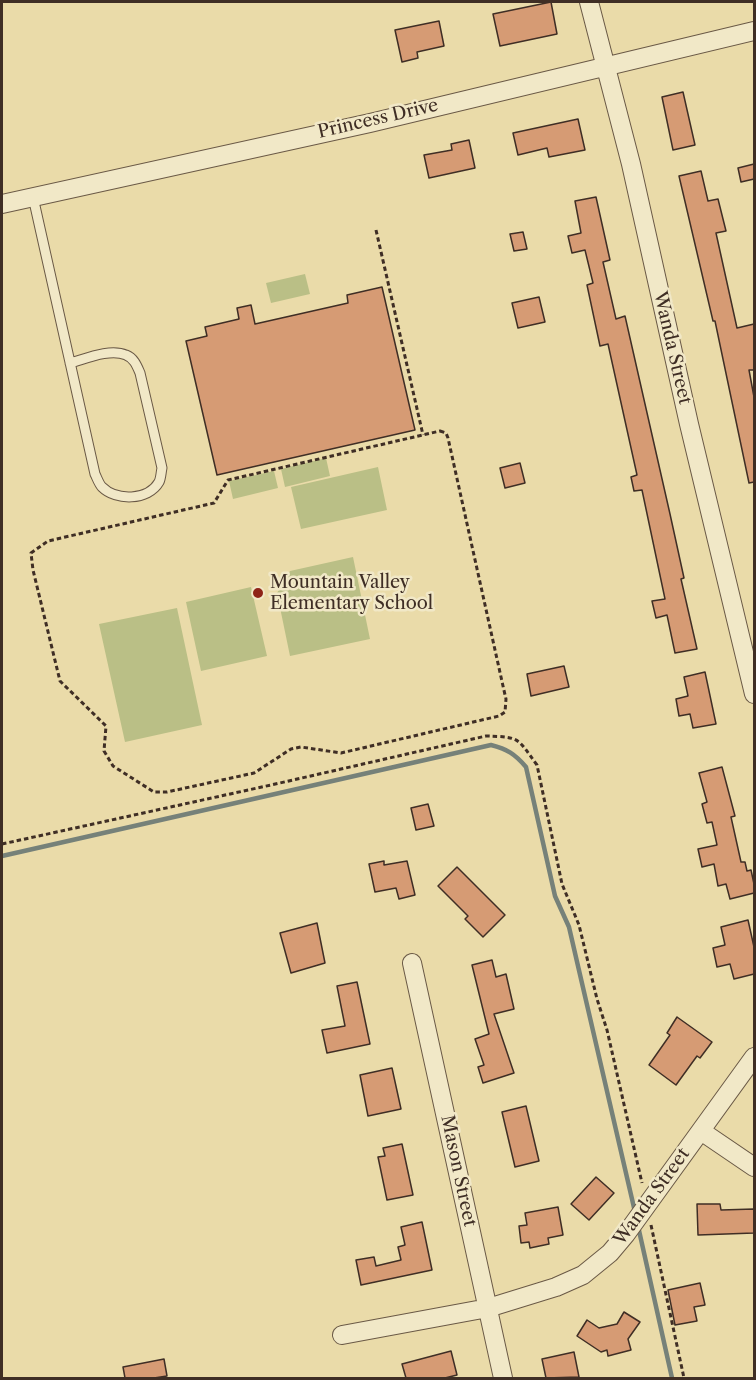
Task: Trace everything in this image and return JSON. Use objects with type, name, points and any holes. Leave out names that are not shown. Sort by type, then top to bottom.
[{"type":"street","name":"Wanda Street","points":[[589,2],[631,164],[688,424],[754,694]]},
{"type":"street","name":"Princess Drive","points":[[2,204],[382,120],[604,65],[754,31]]},
{"type":"street","name":"Mason Street","points":[[412,963],[503,1378]]},
{"type":"street","name":"Wanda Street","points":[[342,1335],[488,1308],[556,1287],[583,1275],[610,1253],[626,1234],[754,1057]]},
{"type":"street","points":[[701,1131],[754,1167]]},
{"type":"lane","points":[[33,197],[70,363],[95,474],[102,487],[116,496],[136,496],[151,491],[159,481],[162,468],[140,373],[135,362],[126,355],[114,353],[70,363]]},
{"type":"path","points":[[376,230],[423,435]]},
{"type":"path","points":[[440,431],[448,438],[506,699],[505,712],[499,717],[341,753],[301,747],[291,749],[254,773],[166,792],[154,792],[113,766],[104,751],[106,726],[60,681],[33,570],[31,553],[48,541],[214,503],[228,480],[423,435],[440,431]]},
{"type":"path","points":[[2,844],[486,736],[513,736],[526,748],[537,765],[562,884],[579,925],[607,1030],[684,1378]]},
{"type":"green space","points":[[305,274],[310,294],[271,303],[266,283]]},
{"type":"green space","points":[[326,458],[330,476],[285,487],[281,469]]},
{"type":"green space","points":[[378,467],[387,510],[301,529],[291,487]]},
{"type":"green space","points":[[274,471],[278,488],[233,499],[229,481]]},
{"type":"green space","points":[[353,557],[370,639],[290,656],[277,593],[290,571]]},
{"type":"green space","points":[[251,587],[267,656],[201,671],[186,602]]},
{"type":"green space","points":[[177,608],[202,725],[125,742],[99,624]]},
{"type":"building","points":[[551,2],[557,34],[500,46],[493,14]]},
{"type":"building","points":[[439,21],[444,46],[417,52],[418,58],[402,62],[395,30]]},
{"type":"building","points":[[683,92],[695,145],[673,150],[662,97]]},
{"type":"building","points":[[578,119],[585,150],[549,157],[547,148],[518,155],[513,133]]},
{"type":"building","points":[[469,140],[475,168],[429,178],[424,155],[452,150],[451,144]]},
{"type":"building","points":[[754,164],[754,179],[741,182],[738,168]]},
{"type":"building","points":[[701,171],[708,201],[718,199],[726,231],[716,233],[737,328],[754,324],[754,370],[749,370],[754,397],[754,482],[749,483],[715,321],[713,321],[679,176]]},
{"type":"building","points":[[596,197],[610,260],[603,262],[616,319],[625,316],[684,578],[681,579],[697,649],[675,653],[667,615],[656,618],[652,601],[665,599],[642,490],[634,491],[631,477],[637,475],[608,344],[600,346],[587,285],[593,283],[585,250],[572,253],[568,236],[581,233],[575,201]]},
{"type":"building","points":[[523,232],[527,249],[514,251],[510,234]]},
{"type":"building","points":[[382,287],[415,430],[217,475],[186,341],[207,336],[205,327],[239,319],[237,308],[251,305],[255,324],[348,303],[347,295]]},
{"type":"building","points":[[539,297],[545,322],[518,328],[512,303]]},
{"type":"building","points":[[520,463],[525,483],[505,488],[500,468]]},
{"type":"building","points":[[564,666],[569,687],[531,696],[527,674]]},
{"type":"building","points":[[705,672],[716,724],[693,728],[690,714],[679,716],[676,699],[688,696],[684,677]]},
{"type":"building","points":[[722,767],[735,816],[731,817],[741,862],[745,862],[747,871],[751,870],[754,884],[754,893],[730,899],[726,884],[718,886],[714,864],[702,867],[698,849],[717,845],[712,822],[707,823],[702,804],[707,802],[699,773]]},
{"type":"building","points":[[428,804],[434,826],[416,830],[411,808]]},
{"type":"building","points":[[384,861],[384,865],[407,861],[415,895],[399,899],[396,888],[375,892],[369,864]]},
{"type":"building","points":[[457,867],[505,915],[483,937],[465,919],[468,916],[438,886]]},
{"type":"building","points":[[748,920],[754,947],[754,974],[734,979],[730,964],[717,967],[713,948],[725,945],[721,927]]},
{"type":"building","points":[[317,923],[325,963],[291,973],[280,933]]},
{"type":"building","points":[[492,960],[496,977],[506,974],[514,1009],[494,1014],[514,1073],[483,1083],[478,1067],[484,1065],[475,1039],[489,1034],[472,965]]},
{"type":"building","points":[[357,982],[370,1044],[327,1053],[322,1030],[345,1026],[337,986]]},
{"type":"building","points":[[677,1017],[712,1042],[700,1058],[697,1056],[676,1085],[649,1065],[670,1035],[667,1033]]},
{"type":"building","points":[[392,1068],[401,1109],[368,1116],[360,1075]]},
{"type":"building","points":[[526,1106],[539,1161],[515,1167],[502,1112]]},
{"type":"building","points":[[402,1144],[413,1195],[387,1200],[378,1157],[385,1156],[383,1148]]},
{"type":"building","points":[[596,1177],[614,1193],[589,1220],[571,1204]]},
{"type":"building","points":[[697,1204],[720,1204],[721,1210],[754,1209],[754,1233],[698,1235]]},
{"type":"building","points":[[558,1207],[563,1235],[548,1238],[549,1244],[530,1248],[529,1242],[521,1243],[519,1226],[527,1225],[525,1213]]},
{"type":"building","points":[[422,1222],[432,1270],[361,1285],[356,1260],[374,1257],[376,1266],[401,1260],[398,1247],[405,1245],[401,1227]]},
{"type":"building","points":[[700,1283],[705,1305],[694,1307],[697,1321],[675,1325],[668,1290]]},
{"type":"building","points":[[624,1312],[640,1322],[628,1339],[631,1350],[608,1356],[607,1350],[601,1352],[577,1336],[587,1320],[599,1328],[617,1324]]},
{"type":"building","points":[[451,1351],[457,1375],[445,1378],[406,1378],[402,1364]]},
{"type":"building","points":[[574,1352],[579,1377],[546,1378],[542,1359]]},
{"type":"building","points":[[164,1359],[167,1376],[125,1378],[123,1367]]},
{"type":"waterway","points":[[2,856],[491,745],[502,748],[526,767],[555,896],[569,927],[635,1212]]},
{"type":"waterway","points":[[638,1226],[672,1378]]},
{"type":"place","name":"Mountain Valley Elementary School","points":[[258,593]]}]
